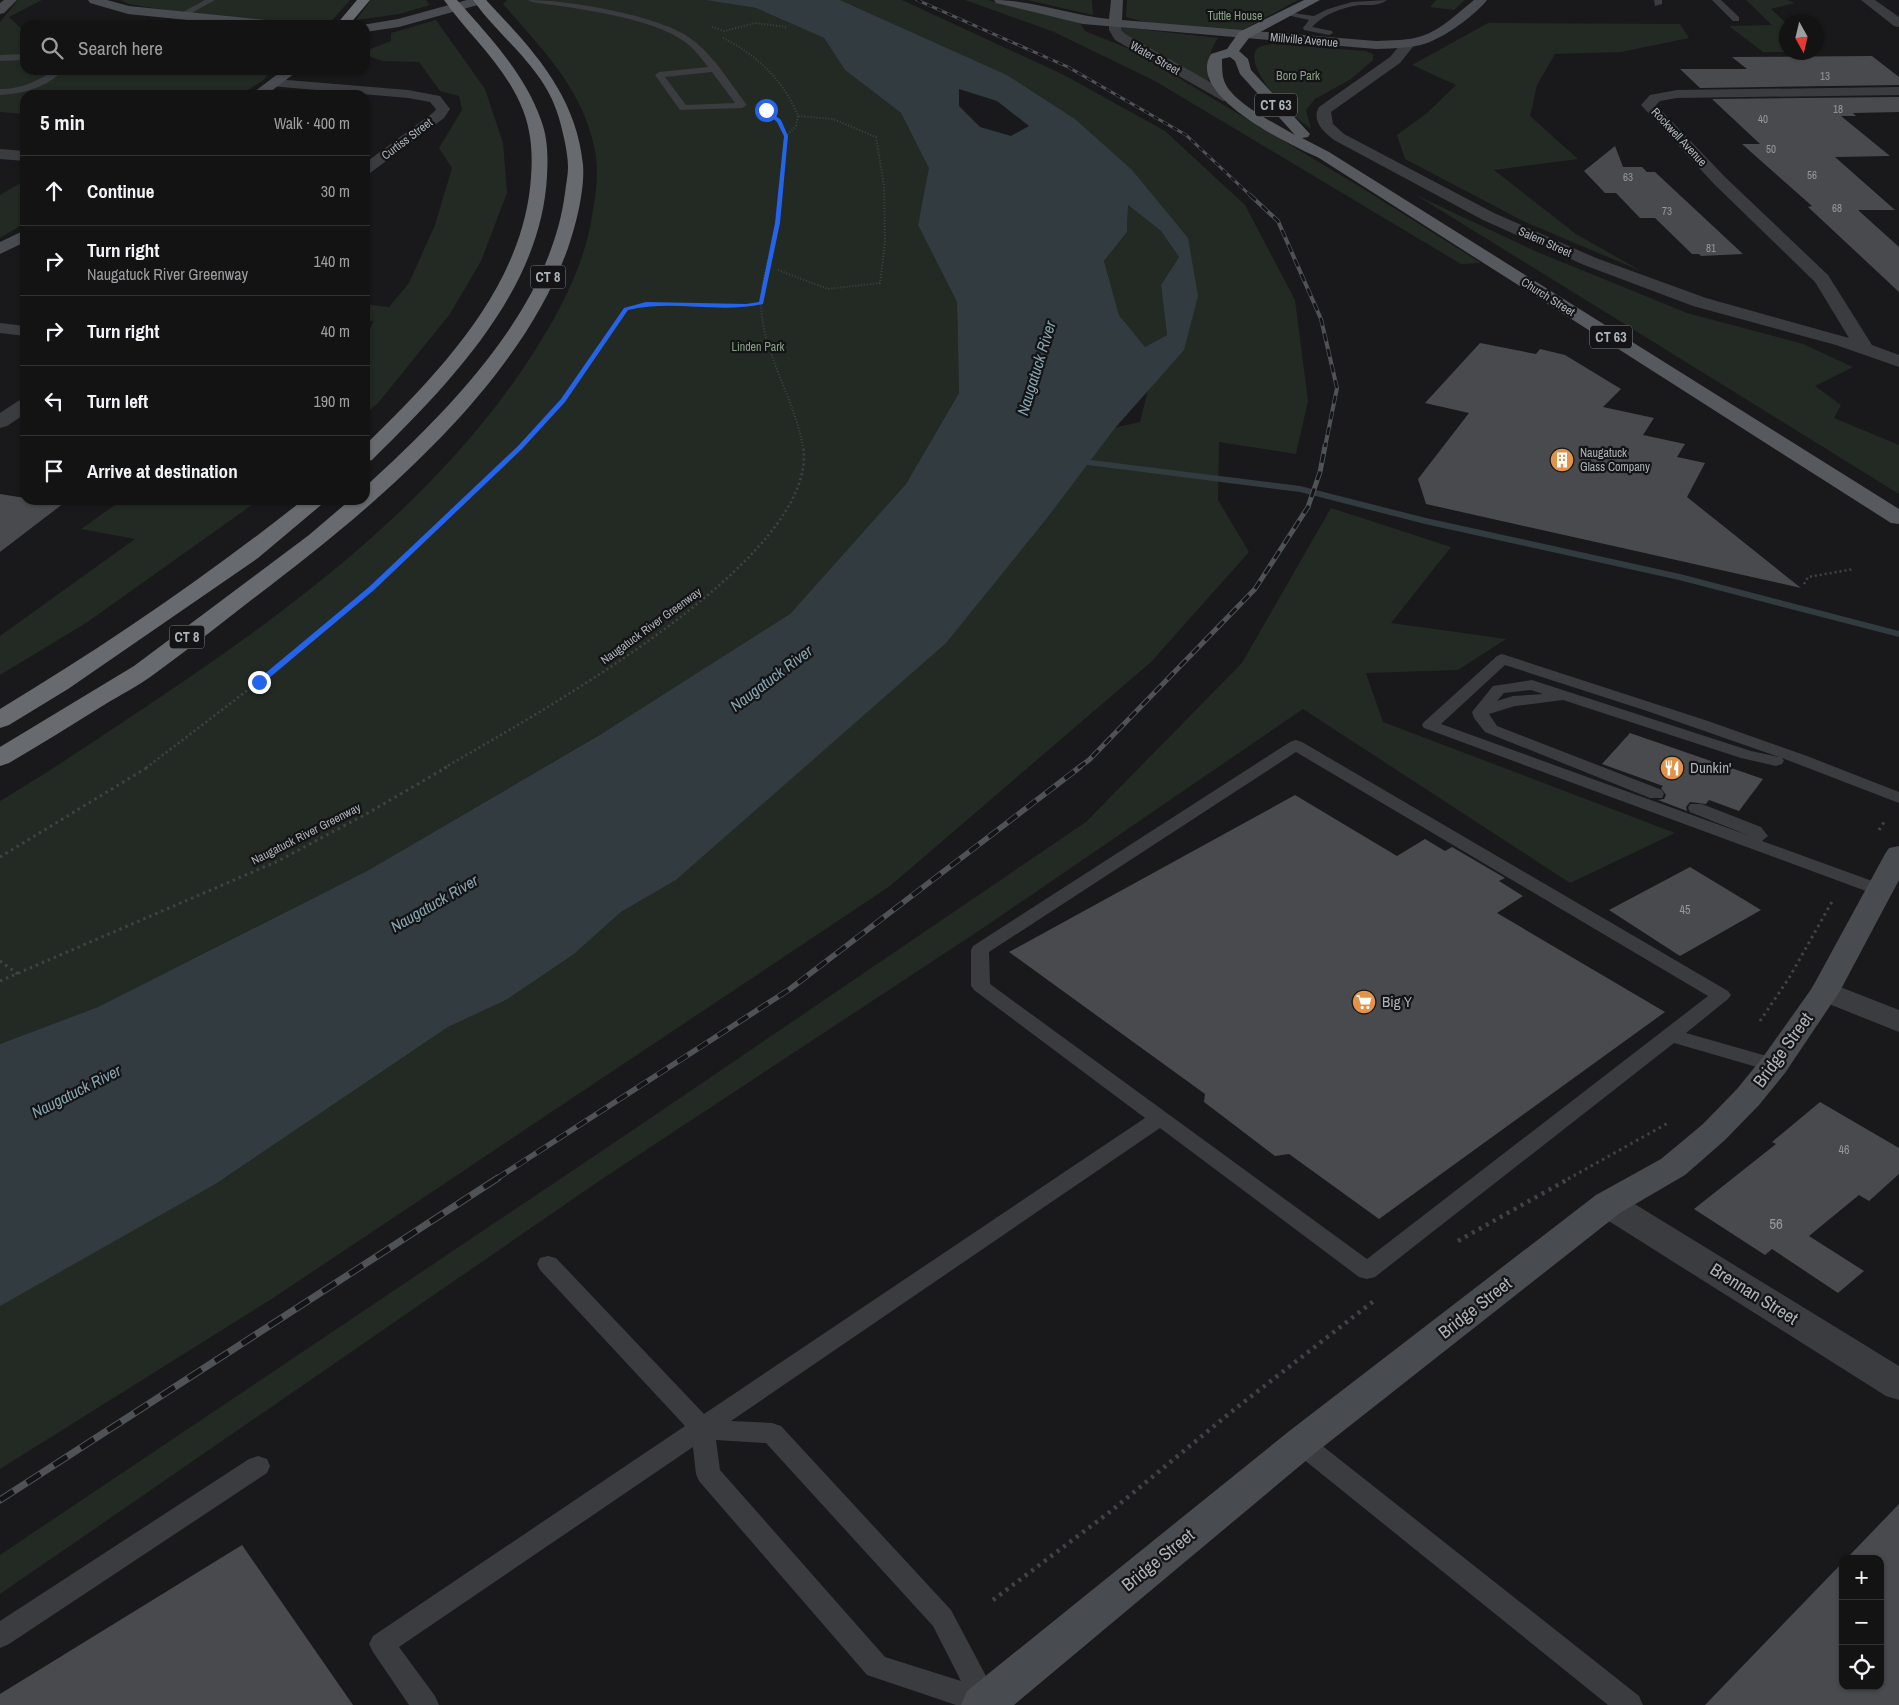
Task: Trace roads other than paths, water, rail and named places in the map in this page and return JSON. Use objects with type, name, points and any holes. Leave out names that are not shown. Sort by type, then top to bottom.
[{"type":"highway","points":[[346,20],[364,0]]},
{"type":"highway","name":"CT 8","points":[[370,451],[412,410],[449,369],[502,293],[519,259],[531,228],[538,198],[541,170],[535,122],[514,78],[450,0]]},
{"type":"highway","name":"CT 8","points":[[370,493],[430,437],[463,402],[497,359],[523,323],[545,285],[560,253],[566,230],[574,193],[575,166],[572,140],[566,116],[556,94],[542,73],[480,0]]},
{"type":"highway","name":"CT 8","points":[[0,720],[59,684],[250,553],[310,505]]},
{"type":"highway","name":"CT 8","points":[[0,758],[143,671],[317,540],[357,505]]},
{"type":"highway","points":[[0,779],[109,710],[190,648],[317,540]]},
{"type":"highway","points":[[0,700],[48,674],[250,553]]},
{"type":"main road","points":[[0,10],[11,0]]},
{"type":"main road","points":[[94,0],[128,10],[220,20]]},
{"type":"main road","points":[[370,22],[402,16],[460,0]]},
{"type":"main road","points":[[370,32],[480,0]]},
{"type":"main road","points":[[1000,0],[1069,18],[1115,23],[1117,0]]},
{"type":"main road","points":[[1228,98],[1219,86],[1215,63],[1216,57],[1232,52],[1244,35],[1314,0]]},
{"type":"main road","name":"Millville Avenue","points":[[1115,23],[1376,45],[1409,44],[1437,34],[1481,0]]},
{"type":"main road","points":[[370,27],[399,23]]},
{"type":"main road","name":"Church Street","points":[[1232,52],[1241,59],[1246,71],[1259,86],[1324,155]]},
{"type":"main road","points":[[265,90],[286,75]]},
{"type":"main road","name":"Church Street","points":[[1228,98],[1296,142],[1324,155],[1899,518]]},
{"type":"main road","points":[[0,249],[20,238]]},
{"type":"main road","name":"Bridge Street","points":[[985,1704],[1301,1444],[1608,1204],[1673,1167],[1714,1132],[1748,1097],[1774,1065],[1826,991],[1899,854]]},
{"type":"street","points":[[1867,0],[1899,23]]},
{"type":"street","name":"Water Street","points":[[1115,23],[1115,30],[1120,37],[1228,98]]},
{"type":"street","name":"Salem Street","points":[[1409,44],[1395,60],[1324,110],[1322,118],[1328,128],[1339,137],[1419,181],[1511,227],[1569,253],[1672,293],[1866,348],[1899,361]]},
{"type":"street","name":"Curtiss Street","points":[[275,84],[355,90]]},
{"type":"street","name":"Rockwell Avenue","points":[[1866,348],[1822,279],[1720,180],[1648,105],[1655,98],[1676,94],[1899,90]]},
{"type":"street","name":"Curtiss Street","points":[[370,91],[408,94],[435,99],[441,104],[443,109],[439,115],[370,166]]},
{"type":"street","points":[[0,154],[20,156]]},
{"type":"street","points":[[1773,322],[1814,318],[1842,310]]},
{"type":"street","points":[[0,328],[20,330]]},
{"type":"street","points":[[0,422],[20,408]]},
{"type":"street","points":[[1826,991],[1899,1022]]},
{"type":"street","name":"Brennan Street","points":[[1608,1204],[1899,1386]]},
{"type":"lane","points":[[185,13],[211,0]]},
{"type":"lane","points":[[532,0],[606,13],[669,30],[688,39],[742,105],[683,108],[659,75],[713,70]]},
{"type":"lane","points":[[1329,33],[1307,28],[1315,19],[1325,13],[1348,6],[1383,0]]},
{"type":"lane","points":[[1716,0],[1736,19]]},
{"type":"lane","points":[[1286,14],[1315,19]]},
{"type":"lane","points":[[0,58],[20,58]]},
{"type":"lane","points":[[21,90],[29,88],[51,75]]},
{"type":"lane","points":[[0,92],[20,90]]},
{"type":"lane","points":[[1880,890],[1430,725],[1502,659],[1606,692],[1840,774],[1899,798]]},
{"type":"lane","points":[[1656,794],[1491,729],[1482,718],[1480,712],[1499,689],[1532,685],[1747,755],[1840,774]]},
{"type":"lane","points":[[1296,745],[1721,995],[1670,1035],[1367,1271],[981,986],[980,950],[1296,745]]},
{"type":"lane","points":[[1696,808],[1755,830],[1770,849]]},
{"type":"lane","points":[[1670,1035],[1774,1065]]},
{"type":"lane","points":[[425,1705],[382,1644],[1160,1118]]},
{"type":"lane","points":[[548,1264],[703,1428],[708,1474],[876,1666],[985,1704]]},
{"type":"lane","points":[[703,1428],[772,1433],[942,1618],[985,1704]]},
{"type":"lane","points":[[1301,1444],[1629,1705]]},
{"type":"lane","points":[[0,1636],[258,1466]]},
{"type":"water","name":"Naugatuck River","points":[[705,0],[840,0],[1007,75],[1075,119],[1132,170],[1188,238],[1198,296],[1184,350],[1115,428],[1047,518],[946,643],[676,880],[621,912],[574,954],[506,1000],[448,1027],[217,1183],[0,1306],[0,1044],[98,1007],[367,871],[603,733],[790,614],[906,484],[959,393],[957,302],[918,225],[929,168],[901,113],[845,70],[824,38],[756,8]],"holes":[[[959,89],[997,101],[1029,126],[1011,136],[980,127],[959,106]],[[1128,205],[1161,231],[1179,257],[1161,285],[1167,335],[1145,347],[1119,315],[1104,261],[1127,232]]]},
{"type":"waterway","points":[[1075,461],[1300,489],[1425,521],[1680,577],[1899,634]]},
{"type":"railway","points":[[917,0],[1068,67],[1186,135],[1252,197]]},
{"type":"railway","points":[[1250,195],[1278,221],[1321,319],[1337,388],[1325,447]]},
{"type":"railway","points":[[1078,768],[1089,760],[1255,589],[1308,507],[1320,472],[1325,446]]},
{"type":"railway","points":[[496,1179],[790,989],[1080,767]]},
{"type":"railway","points":[[0,1500],[498,1178]]},
{"type":"place","name":"Naugatuck Glass Company","points":[[1562,460]]},
{"type":"place","name":"Dunkin'","points":[[1672,768]]},
{"type":"place","name":"Big Y","points":[[1364,1002]]},
{"type":"park label","name":"Tuttle House","points":[[1235,16]]},
{"type":"park label","name":"Boro Park","points":[[1298,76]]},
{"type":"park label","name":"Linden Park","points":[[758,347]]}]
